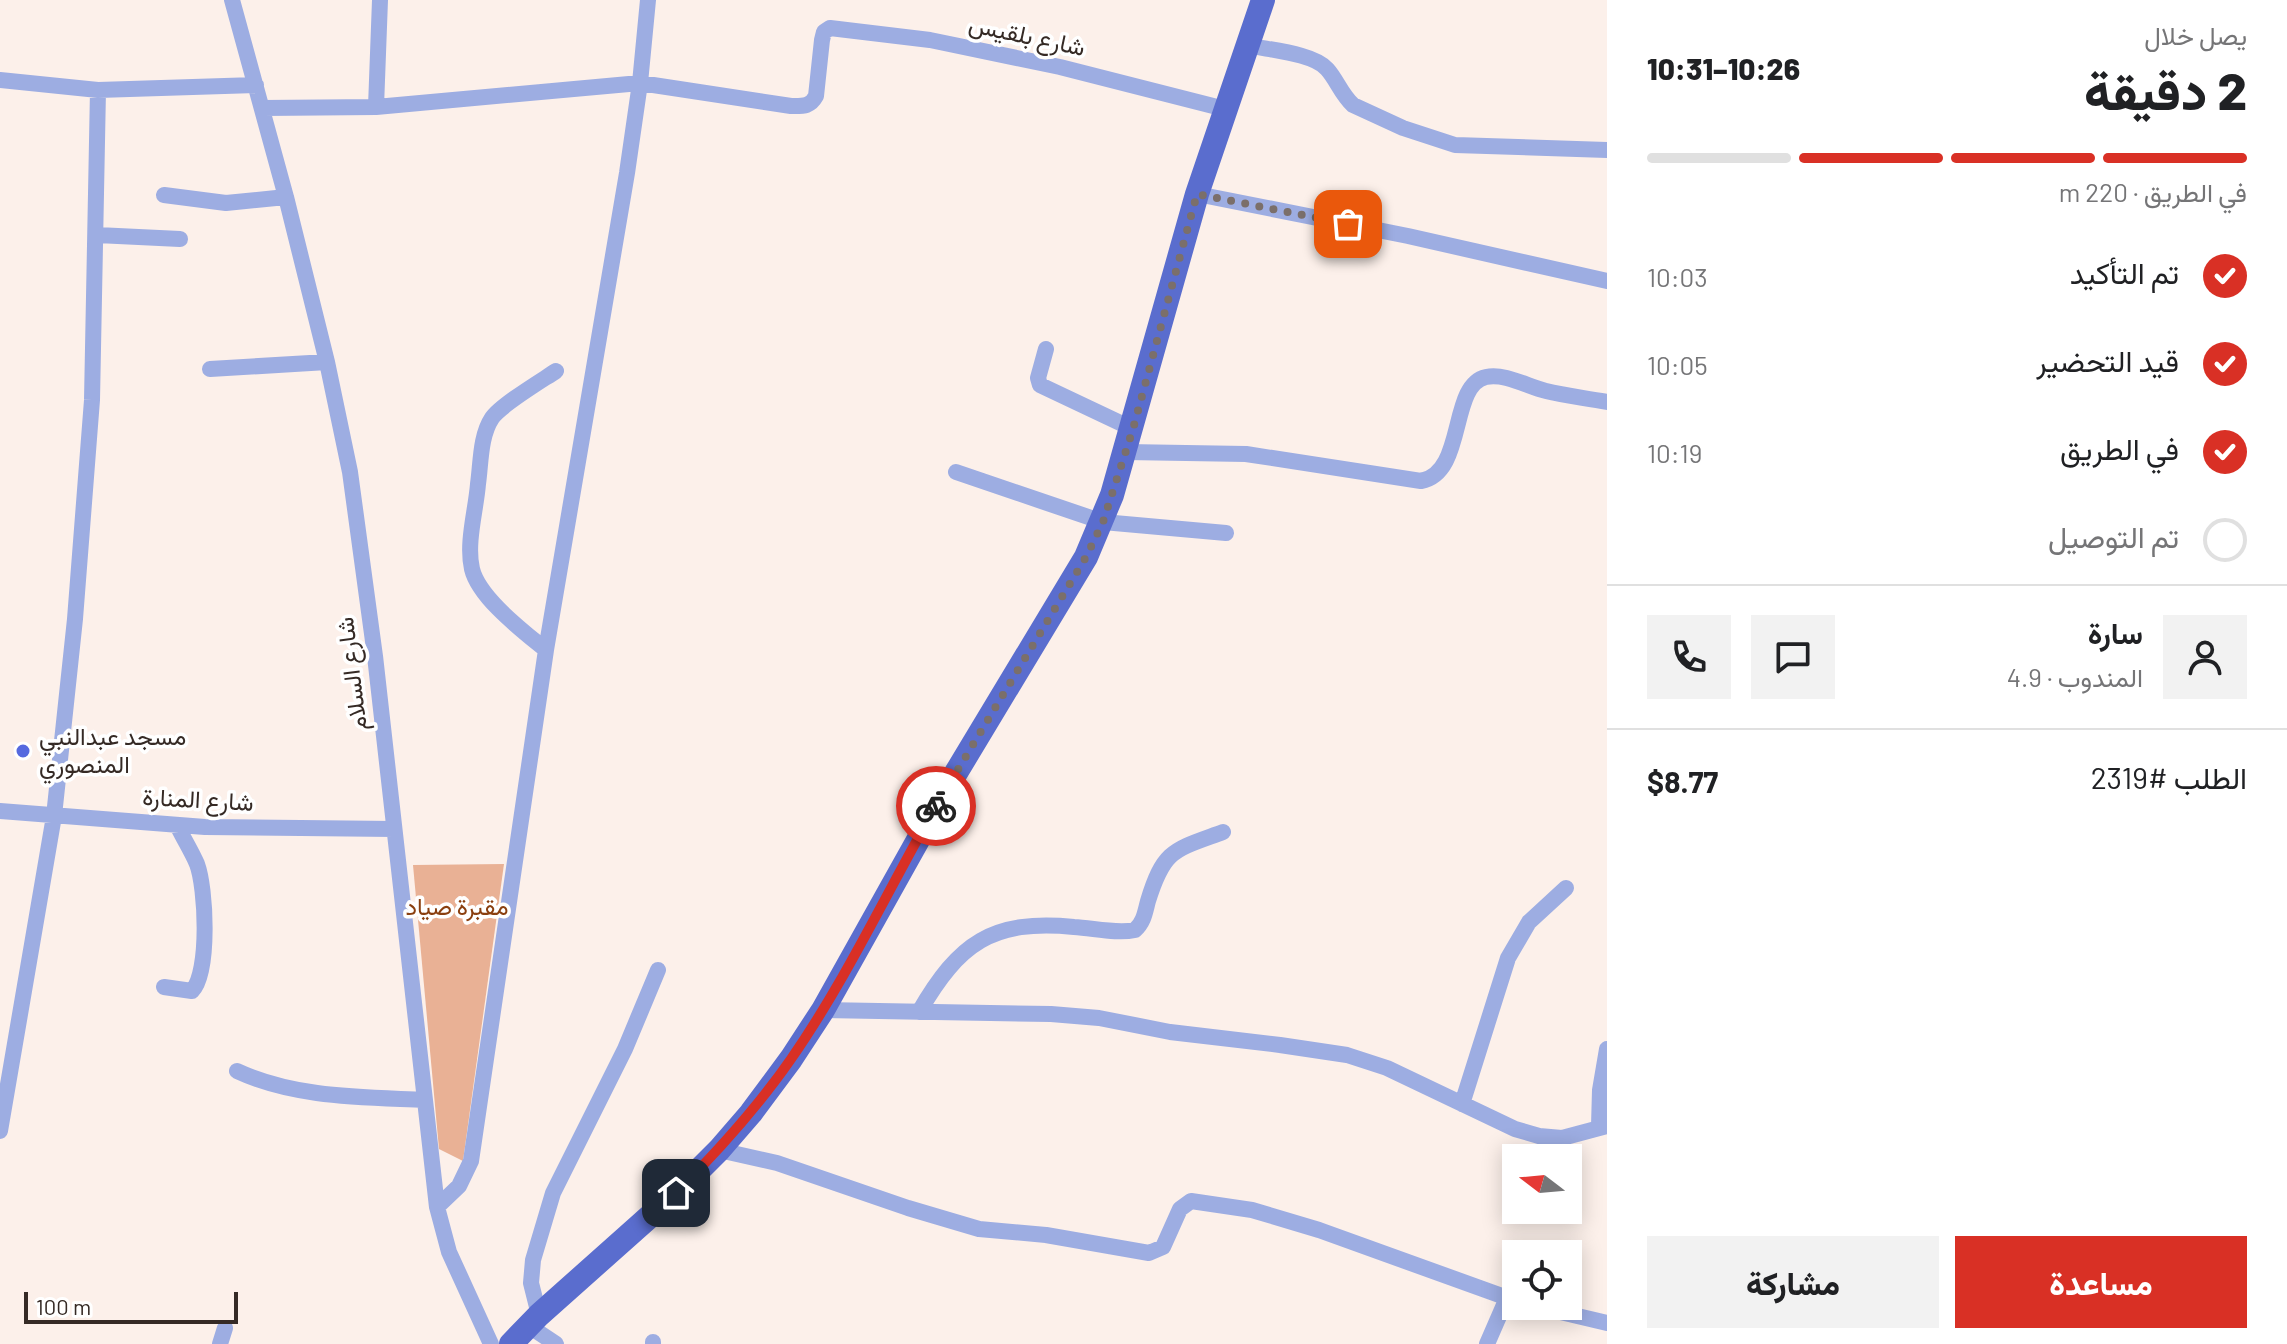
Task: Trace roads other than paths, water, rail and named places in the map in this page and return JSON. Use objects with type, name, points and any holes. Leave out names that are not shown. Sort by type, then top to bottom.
[{"type":"main road","points":[[511,1344],[719,1150],[791,1059],[823,1010],[927,821],[1086,557],[1103,522],[1130,440],[1197,194],[1263,0]]},
{"type":"street","name":"شارع السلام","points":[[232,0],[286,197],[327,362],[350,472],[375,656],[437,1207],[449,1252],[491,1344]]},
{"type":"street","points":[[376,107],[380,0]]},
{"type":"street","points":[[437,1207],[459,1186],[471,1161],[546,650],[640,83],[648,0]]},
{"type":"street","name":"شارع بلقيس","points":[[640,83],[807,106],[816,96],[822,40],[824,32],[830,28],[930,40],[1060,67],[1225,109]]},
{"type":"street","points":[[1247,45],[1320,63],[1353,105],[1431,138],[1455,145],[1607,150]]},
{"type":"street","points":[[0,80],[98,90],[256,85]]},
{"type":"street","points":[[263,108],[376,107],[640,83]]},
{"type":"street","points":[[0,1131],[54,816],[75,619],[87,462],[97,235],[98,90]]},
{"type":"street","points":[[1197,194],[1408,236],[1607,281]]},
{"type":"street","points":[[164,195],[226,203],[286,197]]},
{"type":"street","points":[[97,235],[180,239]]},
{"type":"street","points":[[1046,349],[1038,378],[1040,385],[1130,440],[1184,451],[1246,454],[1421,481],[1429,480],[1440,468],[1454,439],[1467,394],[1473,385],[1486,377],[1498,377],[1545,391],[1607,402]]},
{"type":"street","points":[[210,369],[327,362]]},
{"type":"street","points":[[546,650],[482,589],[472,571],[471,551],[486,430],[493,416],[556,371]]},
{"type":"street","points":[[956,472],[1103,522],[1226,533]]},
{"type":"street","name":"شارع المنارة","points":[[0,811],[177,825],[394,829]]},
{"type":"street","points":[[164,987],[192,991],[203,964],[204,905],[198,866],[177,825]]},
{"type":"street","points":[[919,1012],[931,991],[960,955],[990,934],[1009,928],[1065,926],[1135,930],[1143,922],[1162,864],[1184,846],[1223,832]]},
{"type":"street","points":[[1462,1104],[1508,958],[1529,922],[1566,888]]},
{"type":"street","points":[[556,1344],[534,1321],[533,1260],[553,1193],[625,1049],[658,970]]},
{"type":"street","points":[[823,1010],[1018,1012],[1099,1018],[1170,1032],[1347,1055],[1387,1068],[1515,1129],[1562,1138],[1603,1126],[1600,1090],[1607,1049]]},
{"type":"street","points":[[237,1071],[257,1080],[321,1094],[425,1100]]},
{"type":"street","points":[[719,1150],[777,1163],[979,1229],[1046,1235],[1149,1253],[1163,1247],[1180,1209],[1191,1201],[1252,1210],[1319,1230],[1502,1295]]},
{"type":"street","points":[[1487,1344],[1502,1317]]},
{"type":"street","points":[[1582,1317],[1607,1323]]},
{"type":"place","name":"مسجد عبدالنبي المنصوري","points":[[23,751]]},
{"type":"park label","name":"مقبرة صياد","points":[[457,907]]}]
